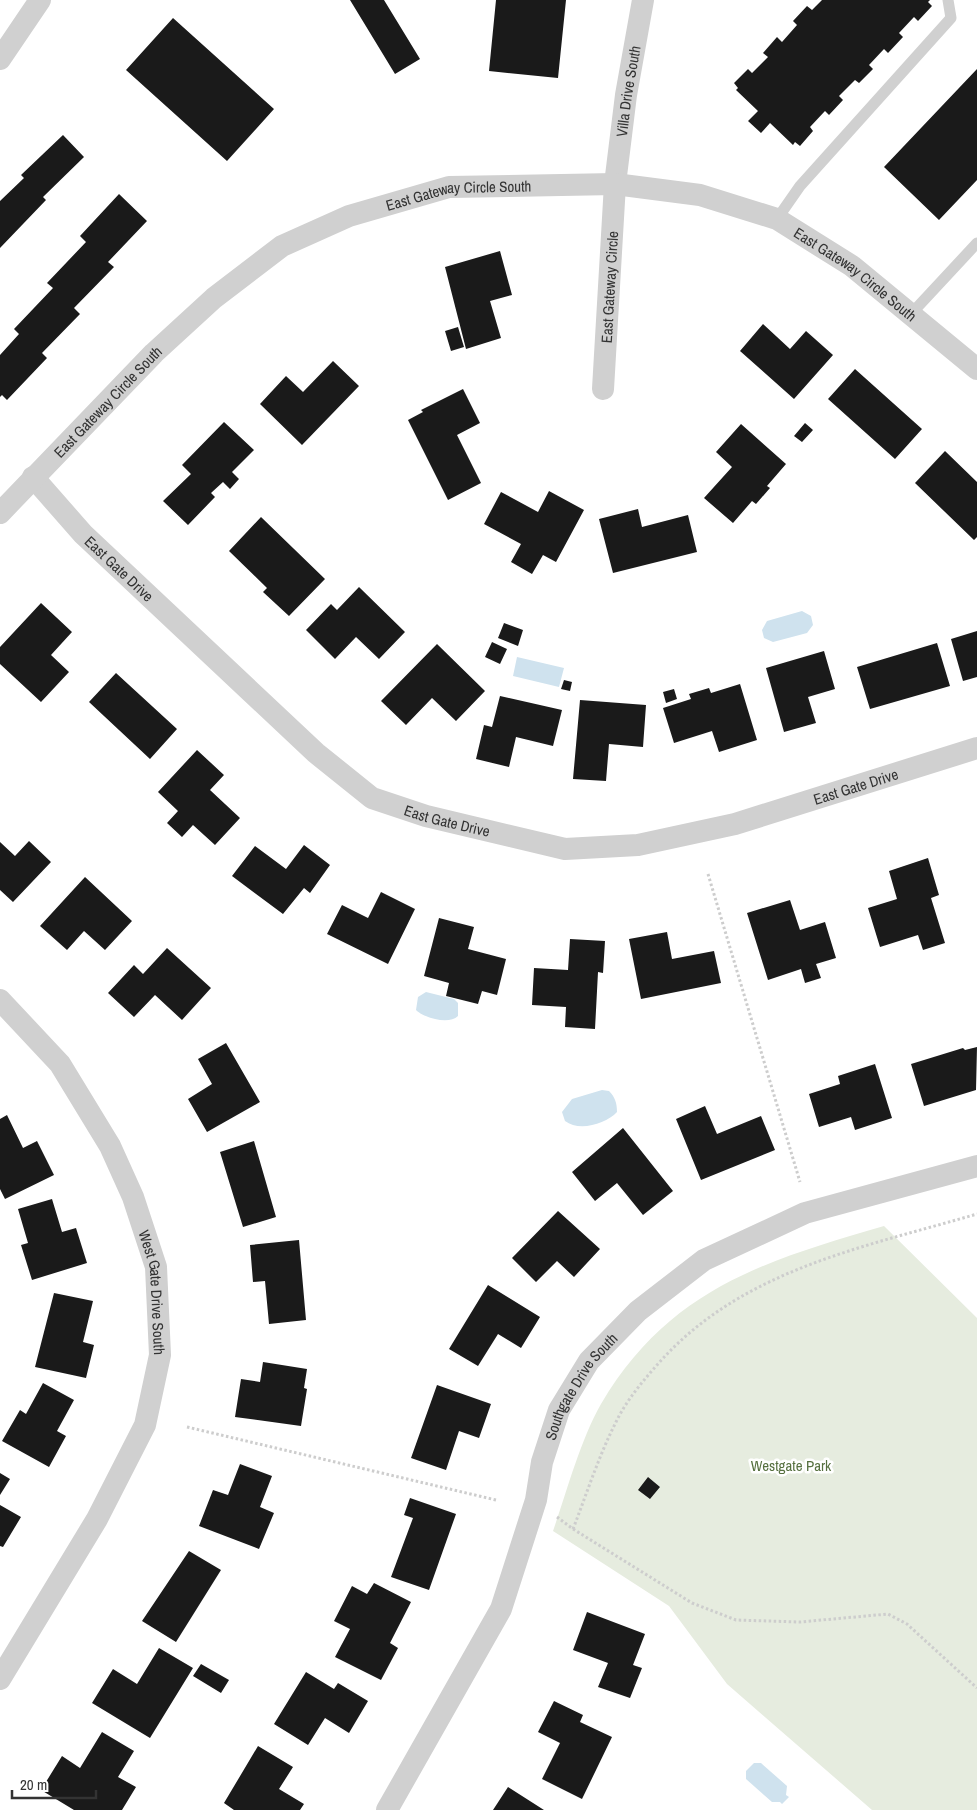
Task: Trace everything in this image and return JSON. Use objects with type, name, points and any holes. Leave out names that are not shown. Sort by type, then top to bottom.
[{"type":"street","points":[[0,59],[40,0]]},
{"type":"street","name":"Villa Drive South","points":[[615,184],[626,95],[642,0]]},
{"type":"street","name":"East Gateway Circle South","points":[[0,513],[154,353],[214,298],[282,246],[349,216],[449,187],[615,184],[700,195],[777,219],[852,266],[977,369]]},
{"type":"street","name":"East Gateway Circle","points":[[603,389],[615,184]]},
{"type":"street","name":"East Gate Drive","points":[[34,477],[83,534],[316,753],[372,798],[426,816],[565,849],[638,845],[735,824],[977,748]]},
{"type":"street","name":"West Gate Drive South","points":[[0,1000],[60,1064],[110,1146],[134,1197],[156,1267],[160,1355],[145,1425],[98,1519],[0,1679]]},
{"type":"street","name":"Southgate Drive South","points":[[387,1810],[501,1610],[536,1500],[542,1462],[559,1410],[589,1360],[638,1311],[704,1260],[805,1213],[977,1166]]},
{"type":"lane","points":[[777,219],[800,186],[951,18],[948,0]]},
{"type":"lane","points":[[911,314],[977,243]]},
{"type":"path","points":[[708,874],[800,1182]]},
{"type":"path","points":[[573,1529],[617,1419],[638,1387],[693,1328],[722,1306],[755,1287],[796,1269],[820,1260],[977,1214]]},
{"type":"path","points":[[187,1427],[496,1500]]},
{"type":"path","points":[[536,1500],[573,1529],[692,1603],[736,1620],[800,1622],[888,1614],[907,1624],[977,1688]]},
{"type":"green space","name":"Westgate Park","points":[[884,1226],[977,1318],[977,1810],[872,1810],[727,1684],[669,1606],[553,1531],[580,1450],[593,1418],[628,1365],[657,1333],[689,1306],[723,1285],[760,1267],[799,1252]]},
{"type":"water","points":[[802,611],[811,616],[813,625],[807,633],[773,642],[764,638],[762,630],[767,621]]},
{"type":"water","points":[[517,657],[564,668],[559,687],[513,676]]},
{"type":"water","points":[[426,992],[454,999],[458,1003],[458,1016],[454,1019],[443,1020],[430,1018],[416,1010],[418,997]]},
{"type":"water","points":[[602,1090],[609,1091],[613,1096],[617,1112],[606,1120],[592,1125],[577,1126],[565,1121],[562,1112],[572,1099]]},
{"type":"water","points":[[754,1763],[761,1763],[787,1786],[786,1795],[789,1797],[782,1804],[780,1802],[772,1802],[746,1779],[746,1771]]},
{"type":"building","points":[[350,0],[384,0],[420,59],[395,74]]},
{"type":"building","points":[[496,0],[566,0],[558,78],[489,71]]},
{"type":"building","points":[[822,0],[930,0],[928,2],[932,6],[918,21],[914,17],[899,33],[903,37],[888,53],[884,49],[869,65],[873,69],[859,83],[855,80],[839,96],[843,100],[829,115],[825,111],[810,127],[813,131],[800,146],[795,142],[793,145],[770,123],[761,133],[748,121],[758,111],[736,90],[738,88],[734,83],[748,69],[752,73],[768,57],[763,53],[777,37],[782,42],[797,25],[793,21],[807,6],[812,10]]},
{"type":"building","points":[[173,18],[274,109],[227,161],[126,70]]},
{"type":"building","points":[[977,69],[977,180],[939,220],[884,167]]},
{"type":"building","points":[[63,135],[84,157],[43,197],[46,200],[0,248],[0,201],[24,178],[21,175]]},
{"type":"building","points":[[119,194],[147,221],[108,262],[114,267],[74,308],[80,314],[42,353],[47,358],[7,400],[2,395],[0,397],[0,355],[19,334],[14,329],[53,288],[47,283],[86,242],[80,236]]},
{"type":"building","points":[[500,251],[512,295],[490,301],[501,338],[466,349],[445,267]]},
{"type":"building","points":[[763,324],[790,349],[806,331],[833,355],[794,399],[740,351]]},
{"type":"building","points":[[458,327],[464,347],[451,351],[445,331]]},
{"type":"building","points":[[333,361],[359,386],[302,445],[260,404],[286,376],[303,392]]},
{"type":"building","points":[[855,369],[922,429],[895,459],[828,399]]},
{"type":"building","points":[[463,389],[480,423],[457,435],[481,483],[448,500],[408,420],[423,412],[421,410]]},
{"type":"building","points":[[224,422],[254,450],[232,472],[239,479],[230,489],[223,482],[211,493],[215,497],[188,525],[163,501],[191,474],[182,465]]},
{"type":"building","points":[[805,423],[813,430],[802,442],[794,436]]},
{"type":"building","points":[[741,424],[786,464],[767,486],[770,488],[756,504],[752,501],[733,523],[704,498],[732,467],[716,452]]},
{"type":"building","points":[[945,451],[977,482],[977,537],[974,540],[915,483]]},
{"type":"building","points":[[549,491],[584,510],[556,562],[543,555],[532,574],[511,562],[521,544],[484,524],[501,492],[538,512]]},
{"type":"building","points":[[638,509],[642,527],[688,515],[697,552],[613,573],[599,519]]},
{"type":"building","points":[[261,517],[325,579],[289,616],[263,592],[267,588],[229,551]]},
{"type":"building","points":[[359,587],[405,632],[379,659],[356,637],[335,659],[306,630],[331,604],[337,610]]},
{"type":"building","points":[[41,603],[72,632],[51,655],[69,672],[41,702],[0,664],[0,647]]},
{"type":"building","points":[[504,623],[523,630],[518,646],[498,638]]},
{"type":"building","points":[[977,631],[977,677],[963,681],[951,639]]},
{"type":"building","points":[[492,642],[507,649],[500,664],[485,657]]},
{"type":"building","points":[[937,643],[950,686],[870,709],[857,667]]},
{"type":"building","points":[[437,644],[485,691],[456,721],[432,698],[406,725],[381,701]]},
{"type":"building","points":[[824,651],[835,689],[808,697],[816,723],[784,732],[766,668]]},
{"type":"building","points":[[116,673],[177,729],[150,759],[89,702]]},
{"type":"building","points":[[564,680],[572,682],[570,691],[561,689]]},
{"type":"building","points":[[740,684],[757,740],[719,752],[712,731],[674,743],[663,708],[691,699],[689,694],[709,688],[711,693]]},
{"type":"building","points":[[674,689],[677,699],[666,703],[663,692]]},
{"type":"building","points":[[500,696],[562,710],[553,746],[516,737],[509,767],[476,759],[484,725],[492,727]]},
{"type":"building","points":[[580,700],[646,705],[643,747],[609,744],[606,781],[573,779]]},
{"type":"building","points":[[197,750],[224,775],[210,790],[240,818],[215,845],[193,825],[182,837],[167,823],[178,811],[158,792]]},
{"type":"building","points":[[29,841],[51,862],[13,902],[0,890],[0,842],[15,856]]},
{"type":"building","points":[[304,845],[330,865],[310,893],[304,888],[283,914],[232,876],[255,846],[286,869]]},
{"type":"building","points":[[928,858],[939,895],[931,898],[945,943],[923,950],[918,935],[880,947],[868,908],[897,899],[889,871]]},
{"type":"building","points":[[85,877],[132,921],[105,950],[84,931],[67,950],[40,926]]},
{"type":"building","points":[[381,892],[415,909],[388,964],[327,934],[342,905],[368,918]]},
{"type":"building","points":[[790,900],[800,930],[825,922],[836,958],[816,964],[821,978],[805,983],[801,969],[768,980],[747,913]]},
{"type":"building","points":[[439,918],[474,927],[468,949],[506,959],[497,995],[482,991],[478,1004],[446,996],[449,983],[424,976]]},
{"type":"building","points":[[667,932],[672,959],[714,951],[721,983],[641,999],[629,939]]},
{"type":"building","points":[[570,939],[605,941],[603,973],[598,972],[595,1029],[565,1027],[566,1007],[532,1005],[534,968],[568,970]]},
{"type":"building","points":[[167,948],[211,988],[182,1020],[155,995],[134,1017],[108,993],[134,965],[143,974]]},
{"type":"building","points":[[226,1043],[260,1102],[207,1132],[188,1099],[212,1084],[198,1059]]},
{"type":"building","points":[[977,1047],[976,1090],[924,1106],[911,1064],[963,1048],[965,1050]]},
{"type":"building","points":[[875,1064],[892,1118],[855,1130],[851,1117],[819,1127],[809,1094],[840,1084],[838,1076]]},
{"type":"building","points":[[705,1106],[717,1134],[761,1116],[775,1150],[701,1180],[676,1119]]},
{"type":"building","points":[[7,1115],[23,1148],[37,1141],[54,1175],[5,1199],[0,1189],[0,1119]]},
{"type":"building","points":[[623,1128],[673,1191],[643,1215],[617,1183],[595,1201],[572,1172]]},
{"type":"building","points":[[254,1141],[276,1217],[243,1227],[220,1152]]},
{"type":"building","points":[[52,1199],[62,1232],[76,1228],[87,1263],[32,1280],[21,1245],[28,1243],[18,1209]]},
{"type":"building","points":[[558,1211],[600,1249],[574,1277],[557,1261],[536,1282],[512,1258]]},
{"type":"building","points":[[299,1240],[306,1320],[269,1324],[265,1281],[253,1282],[250,1245]]},
{"type":"building","points":[[488,1285],[540,1317],[521,1348],[498,1334],[478,1366],[449,1349]]},
{"type":"building","points":[[54,1293],[93,1301],[83,1342],[94,1345],[86,1378],[35,1367]]},
{"type":"building","points":[[263,1362],[307,1369],[304,1388],[307,1389],[301,1426],[235,1417],[241,1379],[260,1382]]},
{"type":"building","points":[[43,1383],[74,1400],[57,1431],[66,1436],[49,1467],[2,1441],[20,1410],[26,1414]]},
{"type":"building","points":[[437,1385],[491,1404],[479,1438],[459,1431],[446,1470],[411,1458]]},
{"type":"building","points":[[240,1464],[272,1476],[260,1507],[274,1513],[259,1549],[199,1526],[213,1490],[228,1495]]},
{"type":"building","points":[[0,1473],[10,1479],[0,1495]]},
{"type":"building","points":[[648,1477],[660,1487],[650,1499],[638,1490]]},
{"type":"building","points":[[410,1498],[456,1514],[429,1590],[391,1577],[413,1518],[404,1515]]},
{"type":"building","points":[[0,1505],[21,1517],[3,1547],[0,1546]]},
{"type":"building","points":[[189,1551],[221,1570],[176,1642],[142,1621]]},
{"type":"building","points":[[374,1583],[411,1602],[390,1643],[398,1648],[381,1680],[335,1657],[350,1629],[334,1621],[352,1586],[367,1594]]},
{"type":"building","points":[[587,1612],[645,1634],[633,1665],[642,1668],[630,1698],[598,1687],[608,1663],[573,1650]]},
{"type":"building","points":[[159,1648],[193,1668],[150,1738],[92,1703],[113,1669],[137,1684]]},
{"type":"building","points":[[201,1664],[229,1680],[221,1693],[193,1676]]},
{"type":"building","points":[[306,1672],[334,1689],[338,1683],[368,1701],[349,1733],[325,1718],[308,1745],[274,1724]]},
{"type":"building","points":[[554,1701],[583,1715],[580,1722],[612,1737],[582,1799],[542,1779],[560,1743],[538,1732]]},
{"type":"building","points":[[102,1732],[134,1751],[118,1777],[136,1787],[122,1810],[74,1810],[41,1790],[62,1756],[80,1768]]},
{"type":"building","points":[[258,1746],[293,1767],[279,1789],[304,1804],[300,1810],[234,1810],[224,1803]]},
{"type":"building","points":[[508,1787],[544,1810],[493,1810]]}]
